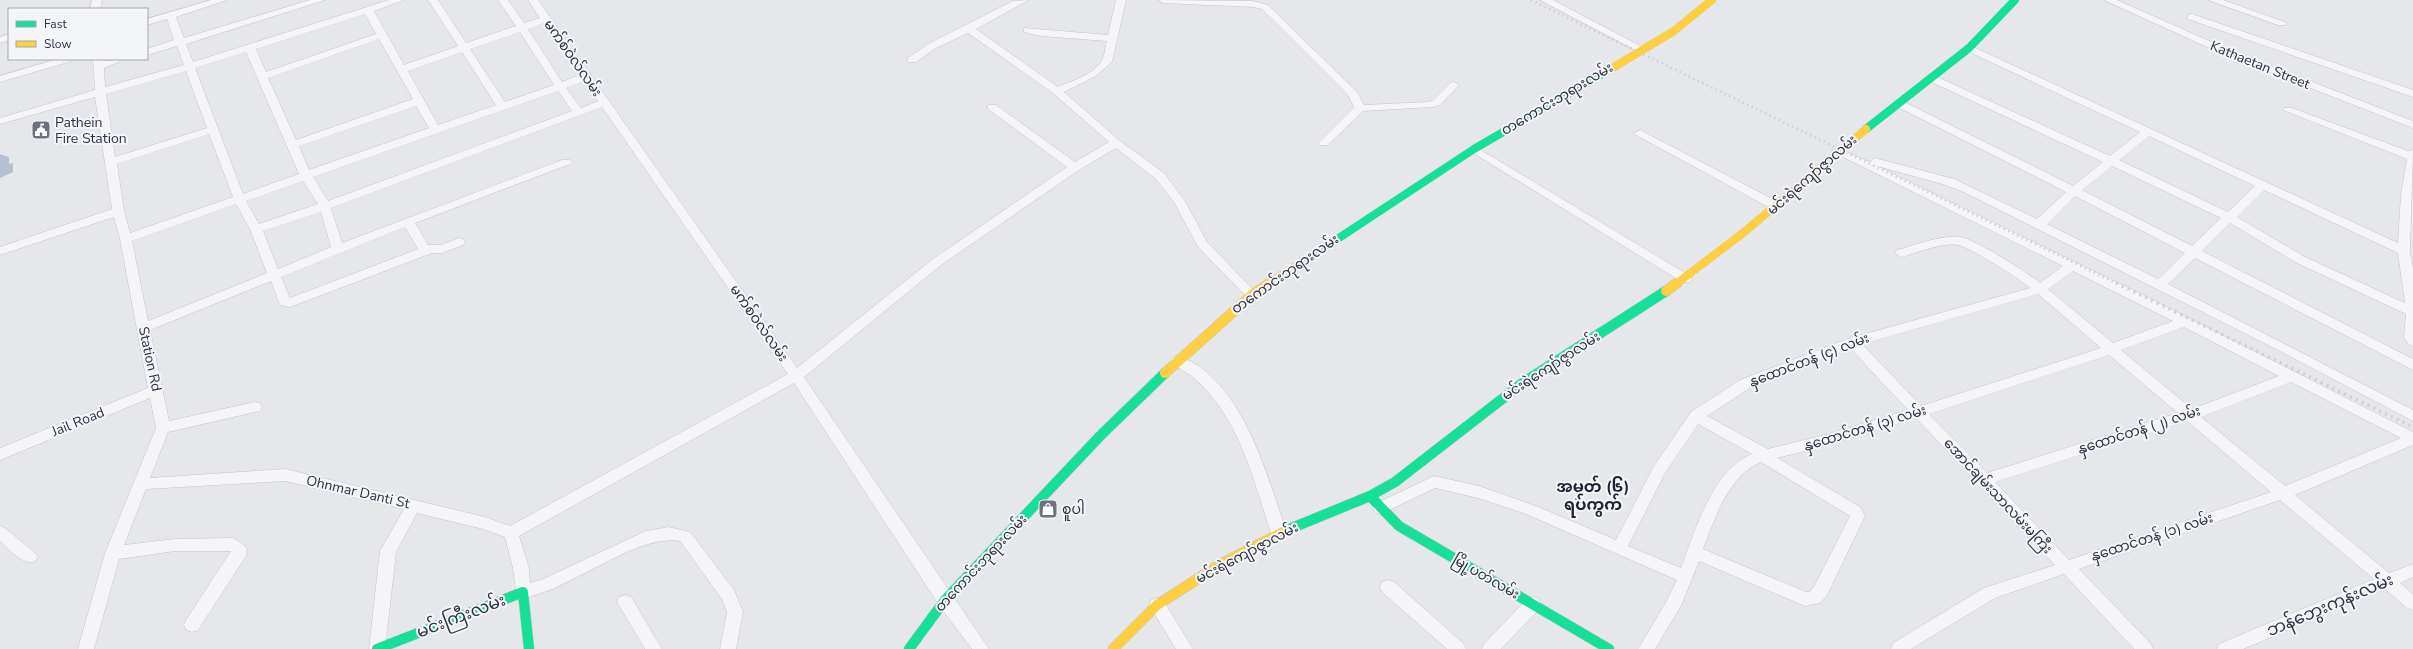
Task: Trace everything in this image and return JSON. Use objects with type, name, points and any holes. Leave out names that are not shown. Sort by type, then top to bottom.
[{"type":"street","points":[[148,22],[222,0]]},
{"type":"street","points":[[148,52],[320,0]]},
{"type":"street","points":[[0,121],[188,67],[399,0]]},
{"type":"street","points":[[433,0],[502,106]]},
{"type":"street","points":[[503,0],[522,26],[558,85],[579,113]]},
{"type":"street","name":"မက်စ်ဝဲလ်လမ်း","points":[[533,0],[796,376],[945,600],[981,649]]},
{"type":"street","points":[[912,60],[925,49],[969,29],[1008,6],[1024,0]]},
{"type":"street","points":[[1057,91],[1101,68],[1107,62],[1121,0]]},
{"type":"street","points":[[1163,0],[1251,2],[1265,7],[1353,94],[1360,108]]},
{"type":"street","points":[[1546,0],[1641,49]]},
{"type":"street","name":"တကောင်းဘုရားလမ်း","points":[[909,649],[945,600],[1101,435],[1176,361],[1252,294],[1474,149],[1641,49],[1674,31],[1712,0]]},
{"type":"street","name":"မင်းရဲကျော်ဇွာလမ်း","points":[[1113,649],[1157,605],[1221,564],[1279,533],[1370,496],[1395,482],[1524,382],[1686,279],[1776,206],[1840,148],[1969,48],[2015,0]]},
{"type":"street","name":"Kathaetan Street","points":[[2109,0],[2264,68],[2413,125]]},
{"type":"street","points":[[2213,0],[2282,23]]},
{"type":"street","points":[[368,10],[400,70],[435,129]]},
{"type":"street","points":[[170,15],[178,42],[239,199],[256,229],[284,302],[290,303],[428,250],[442,249],[460,242]]},
{"type":"street","points":[[2192,17],[2413,94]]},
{"type":"street","points":[[400,70],[522,26],[546,19]]},
{"type":"street","points":[[969,29],[1057,91],[1116,143],[1160,176],[1179,201],[1202,244],[1252,294]]},
{"type":"street","points":[[1028,30],[1040,33],[1112,38]]},
{"type":"street","points":[[263,76],[382,35]]},
{"type":"street","points":[[250,48],[306,176],[325,206],[338,249]]},
{"type":"street","points":[[1969,48],[2263,185],[2407,247]]},
{"type":"street","points":[[0,79],[65,60]]},
{"type":"street","points":[[98,62],[114,60]]},
{"type":"street","name":"Station Rd","points":[[98,62],[100,93],[118,211],[126,239],[163,428]]},
{"type":"street","points":[[126,239],[558,85],[586,77]]},
{"type":"street","points":[[1931,78],[2112,160],[2229,217],[2301,260],[2413,312]]},
{"type":"street","points":[[1324,143],[1360,108],[1429,105],[1436,103],[1454,86]]},
{"type":"street","points":[[292,145],[419,102]]},
{"type":"street","points":[[256,229],[325,206],[604,103]]},
{"type":"street","points":[[1898,103],[2413,364]]},
{"type":"street","points":[[992,107],[1075,167]]},
{"type":"street","points":[[2288,110],[2412,157]]},
{"type":"street","points":[[110,162],[212,130]]},
{"type":"street","points":[[2039,224],[2074,191],[2148,131]]},
{"type":"street","points":[[1640,133],[1776,206]]},
{"type":"street","points":[[529,649],[521,568],[511,533],[796,376],[937,262],[1075,167],[1116,143]]},
{"type":"street","points":[[1840,148],[1879,164],[1950,182],[1972,191],[2159,285],[2413,416]]},
{"type":"street","points":[[1840,148],[2293,376],[2413,439]]},
{"type":"street","points":[[1474,149],[1686,279]]},
{"type":"street","points":[[2413,154],[2407,247],[2413,312],[2411,336],[2413,341]]},
{"type":"street","points":[[143,328],[408,221],[566,162]]},
{"type":"street","points":[[2159,285],[2263,185]]},
{"type":"street","points":[[0,251],[118,211]]},
{"type":"street","points":[[408,221],[421,246],[428,250]]},
{"type":"street","points":[[1901,253],[1946,241],[1961,241],[2023,275],[2113,349],[2413,603]]},
{"type":"street","name":"နှထောင်တန် (၄) လမ်း","points":[[1619,548],[1659,470],[1696,416],[1745,384],[1852,342],[2040,289],[2072,266]]},
{"type":"street","name":"နှထောင်တန် (၃) လမ်း","points":[[1646,649],[1667,617],[1685,577],[1716,499],[1741,466],[1764,456],[1817,443],[2113,349],[2185,322]]},
{"type":"street","name":"အောင်ချမ်းသာလမ်းမကြီး","points":[[1852,342],[1917,412],[2145,649]]},
{"type":"street","points":[[1176,361],[1186,365],[1214,386],[1242,431],[1279,533]]},
{"type":"street","name":"နှထောင်တန် (၂) လမ်း","points":[[1984,480],[2190,415],[2293,376]]},
{"type":"street","name":"Jail Road","points":[[0,454],[156,390]]},
{"type":"street","points":[[86,649],[113,552],[163,428],[255,407]]},
{"type":"street","points":[[1695,552],[1805,599],[1814,598],[1821,590],[1858,516],[1855,511],[1696,416]]},
{"type":"street","name":"နှထောင်တန် (၁) လမ်း","points":[[1899,648],[1990,593],[2064,566],[2284,493],[2413,439]]},
{"type":"street","name":"Ohnmar Danti St","points":[[141,484],[285,475],[485,523],[511,533]]},
{"type":"street","points":[[1380,508],[1434,482],[1479,492],[1531,510],[1685,577]]},
{"type":"street","name":"မြို့ပတ်လမ်း","points":[[1370,496],[1399,526],[1609,649]]},
{"type":"street","points":[[377,649],[388,551],[414,505]]},
{"type":"street","points":[[0,532],[30,557]]},
{"type":"street","points":[[523,592],[547,585],[646,537],[669,533],[685,536],[728,595],[735,612],[728,649]]},
{"type":"street","points":[[113,552],[175,545],[233,544],[238,546],[238,556],[192,625]]},
{"type":"street","name":"ဘန်ဘွေးကုန်းလမ်း","points":[[2225,649],[2413,570]]},
{"type":"street","points":[[1388,587],[1458,649]]},
{"type":"street","name":"မင်းကြီးလမ်း","points":[[377,649],[523,592]]},
{"type":"street","points":[[625,602],[654,649]]},
{"type":"street","points":[[1490,649],[1533,604]]},
{"type":"street","points":[[1157,605],[1185,649]]},
{"type":"water","points":[[0,154],[9,157],[9,164],[13,163],[13,172],[0,178]]},
{"type":"railway","points":[[1531,0],[2118,284]]},
{"type":"railway","points":[[2116,283],[2413,427]]},
{"type":"traffic: fast","points":[[1866,129],[1969,48],[2015,0]]},
{"type":"traffic: fast","points":[[1313,255],[1474,149],[1604,73]]},
{"type":"traffic: fast","points":[[1287,530],[1370,496],[1395,482],[1524,382],[1666,291]]},
{"type":"traffic: fast","points":[[909,649],[945,600],[1101,435],[1165,373]]},
{"type":"traffic: fast","points":[[1370,496],[1399,526],[1609,649]]},
{"type":"traffic: fast","points":[[377,649],[523,592],[529,649]]},
{"type":"traffic: slow","points":[[1604,73],[1674,31],[1712,0]]},
{"type":"traffic: slow","points":[[1666,291],[1718,254],[1866,129]]},
{"type":"traffic: slow","points":[[1165,373],[1252,295],[1313,255]]},
{"type":"traffic: slow","points":[[1113,649],[1157,605],[1221,564],[1287,530]]},
{"type":"place","name":"Pathein Fire Station","points":[[41,130]]},
{"type":"place","name":"စူပါ","points":[[1048,509]]},
{"type":"district","name":"အမှတ် (၆) ရပ်ကွက်","points":[[1593,496]]}]
